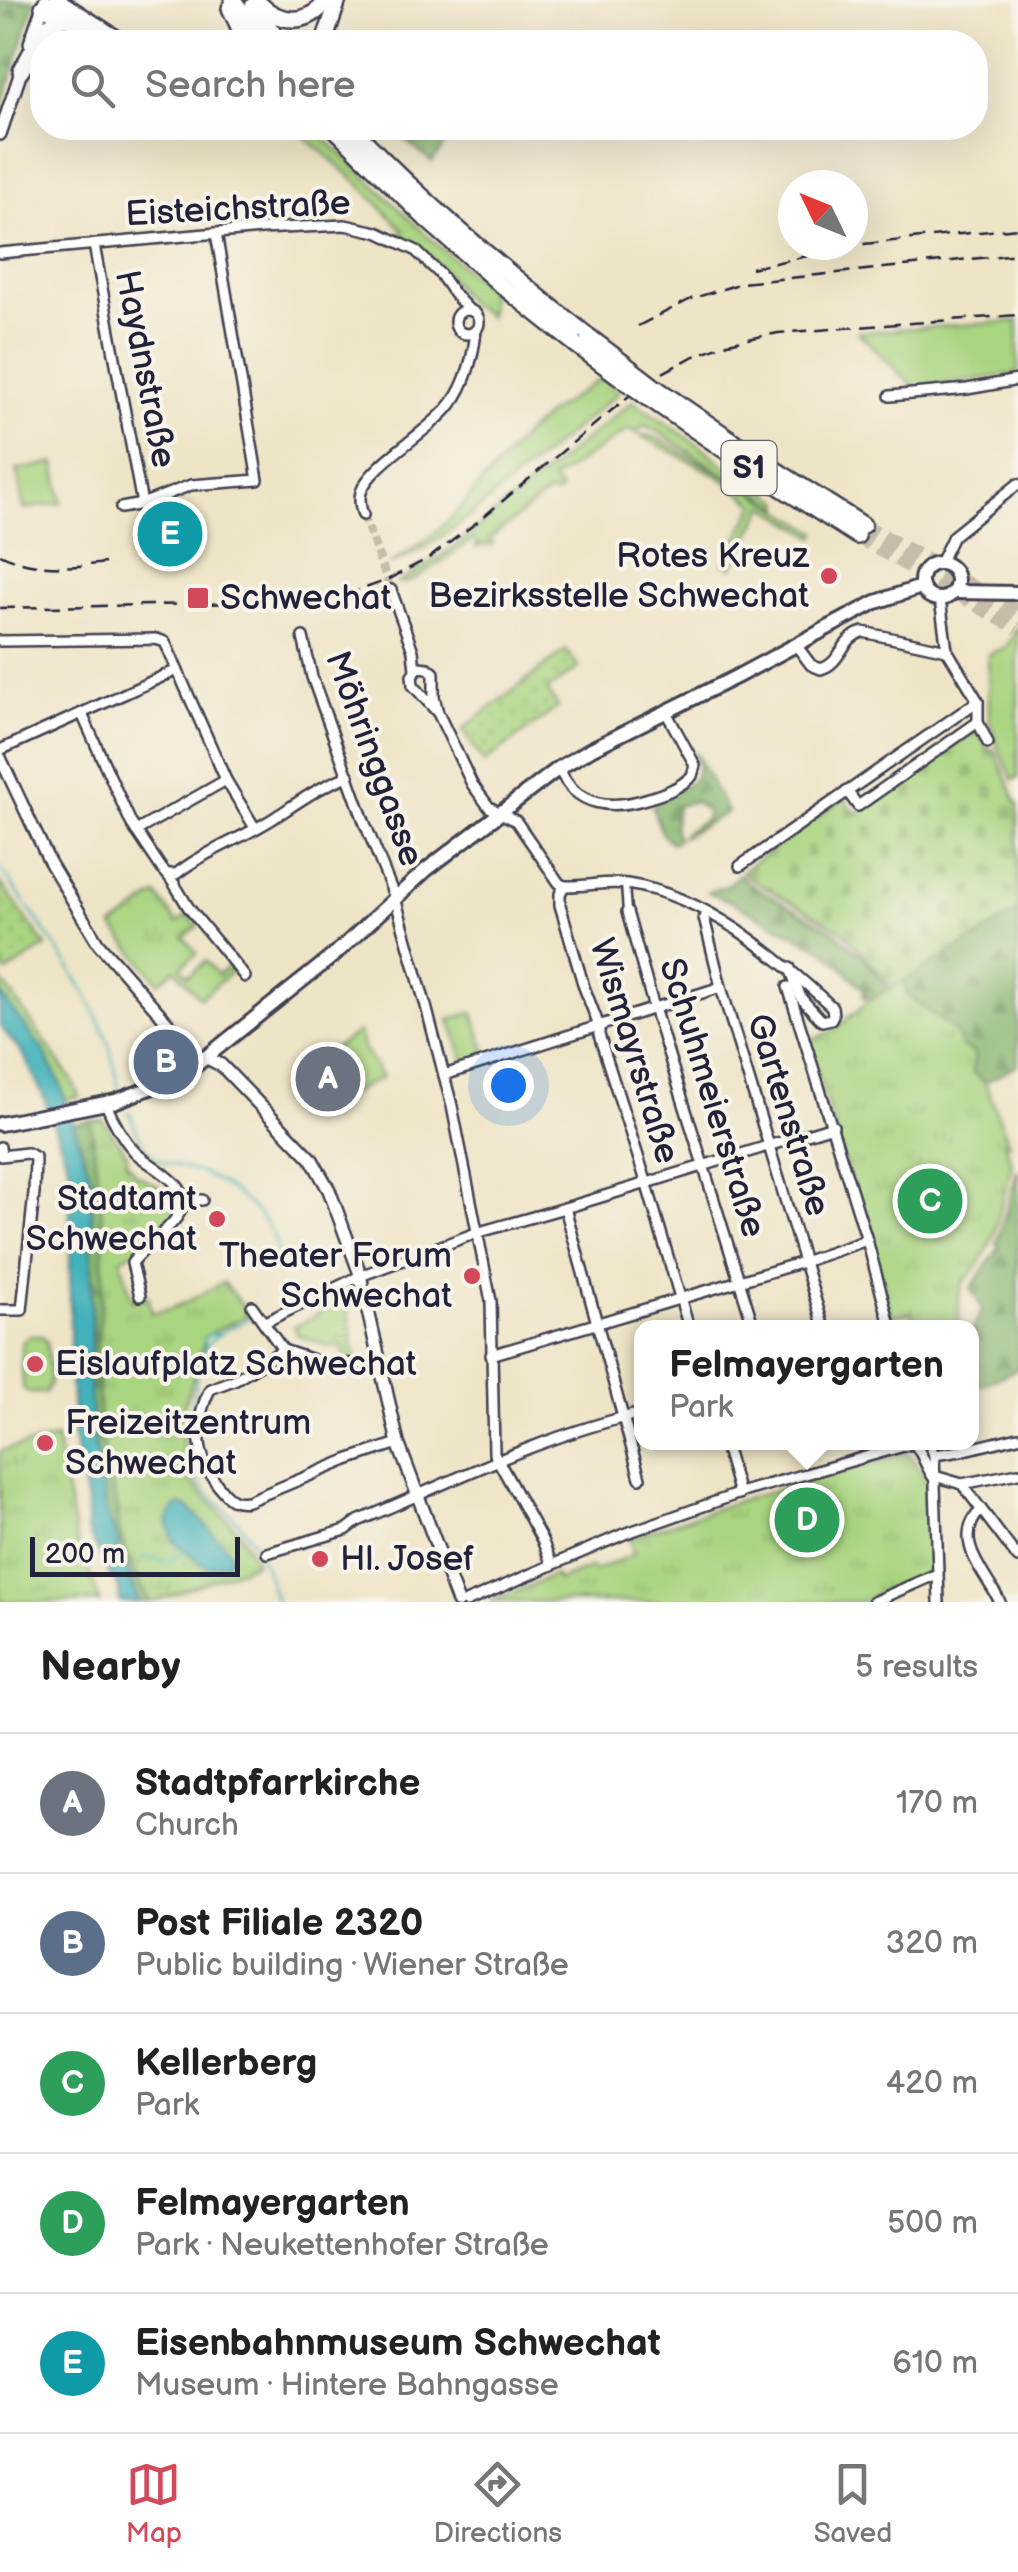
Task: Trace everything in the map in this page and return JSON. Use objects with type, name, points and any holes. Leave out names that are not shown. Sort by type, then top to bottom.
[{"type":"highway","points":[[229,0],[239,30]]},
{"type":"highway","points":[[229,0],[255,30]]},
{"type":"highway","points":[[248,0],[271,30]]},
{"type":"highway","points":[[256,0],[274,15],[302,20],[315,14],[327,0]]},
{"type":"highway","points":[[328,30],[338,0]]},
{"type":"highway","points":[[56,5],[90,30]]},
{"type":"highway","points":[[56,5],[101,30]]},
{"type":"highway","points":[[44,30],[56,5]]},
{"type":"highway","points":[[21,71],[30,55]]},
{"type":"highway","points":[[333,140],[375,169]]},
{"type":"highway","name":"S1","points":[[346,140],[426,219],[650,392],[785,476],[860,531]]},
{"type":"highway","name":"S1","points":[[369,140],[471,250]]},
{"type":"main road","points":[[43,30],[56,5]]},
{"type":"main road","points":[[0,134],[30,54]]},
{"type":"main road","points":[[940,563],[953,570],[955,585],[948,597],[940,600],[929,596],[922,587],[922,573],[940,563]]},
{"type":"main road","points":[[955,585],[1012,592]]},
{"type":"main road","points":[[0,1124],[106,1104],[163,1083],[201,1062],[334,954],[426,870],[560,768],[876,602],[922,587]]},
{"type":"main road","points":[[201,1062],[226,1070],[318,1166],[355,1256],[398,1443],[458,1602]]},
{"type":"street","name":"Eisteichstraße","points":[[0,253],[330,224],[368,229],[415,250],[469,310]]},
{"type":"street","points":[[121,508],[191,485],[258,480],[216,232]]},
{"type":"street","name":"Haydnstraße","points":[[94,245],[142,504]]},
{"type":"street","points":[[454,294],[455,325],[471,353]]},
{"type":"street","points":[[363,515],[362,487],[450,407],[465,380],[479,320],[469,310],[457,314]]},
{"type":"street","points":[[458,331],[469,334],[476,330]]},
{"type":"street","points":[[890,396],[1018,380]]},
{"type":"street","points":[[940,563],[953,536],[1018,484]]},
{"type":"street","points":[[390,590],[419,668]]},
{"type":"street","points":[[940,600],[947,650],[978,701],[978,722],[988,742]]},
{"type":"street","points":[[796,646],[811,664],[821,669],[834,663],[851,637],[863,632],[947,650]]},
{"type":"street","name":"Möhringgasse","points":[[303,637],[312,677],[396,898],[444,1075],[491,1302],[497,1461]]},
{"type":"street","points":[[0,641],[165,642],[226,780],[255,828]]},
{"type":"street","points":[[419,668],[434,672],[438,713]]},
{"type":"street","points":[[419,668],[411,680],[438,713],[472,784],[489,807],[516,820],[559,883],[624,884],[671,894],[732,927],[790,968],[832,1007],[830,1019],[822,1020],[801,998],[790,968]]},
{"type":"street","points":[[177,670],[0,754],[50,861],[98,943],[201,1062]]},
{"type":"street","points":[[419,690],[434,685]]},
{"type":"street","points":[[740,866],[978,701]]},
{"type":"street","points":[[560,768],[572,790],[602,804],[621,806],[671,791],[692,776],[695,765],[666,712]]},
{"type":"street","points":[[82,714],[136,831],[189,908],[245,977]]},
{"type":"street","points":[[848,791],[858,806],[978,722]]},
{"type":"street","points":[[169,874],[176,874],[349,776]]},
{"type":"street","points":[[136,831],[226,780]]},
{"type":"street","name":"Schuhmeierstraße","points":[[624,884],[627,912],[654,1008],[751,1320]]},
{"type":"street","name":"Wismayrstraße","points":[[564,886],[560,905],[686,1320]]},
{"type":"street","name":"Gartenstraße","points":[[703,914],[721,987],[821,1320]]},
{"type":"street","points":[[788,986],[889,1320]]},
{"type":"street","points":[[444,1075],[721,987]]},
{"type":"street","points":[[106,1104],[135,1152],[177,1183],[183,1205],[177,1218],[132,1263],[140,1296]]},
{"type":"street","points":[[265,1322],[360,1276],[476,1233],[833,1126]]},
{"type":"street","points":[[0,1147],[1,1156],[27,1153],[35,1157],[22,1310],[0,1310]]},
{"type":"street","points":[[182,1200],[202,1200]]},
{"type":"street","points":[[565,1208],[640,1478]]},
{"type":"street","points":[[491,1355],[867,1240]]},
{"type":"street","points":[[252,1306],[283,1350],[326,1364],[378,1364]]},
{"type":"street","points":[[283,1350],[236,1379],[210,1389],[204,1400],[198,1434],[203,1460],[230,1499],[248,1501],[398,1443]]},
{"type":"street","points":[[268,1553],[346,1530],[358,1520],[497,1461],[634,1416]]},
{"type":"street","points":[[979,1446],[1018,1437]]},
{"type":"street","points":[[726,1450],[739,1494]]},
{"type":"street","points":[[466,1602],[624,1534],[739,1494],[892,1450]]},
{"type":"street","points":[[919,1450],[934,1478]]},
{"type":"street","points":[[932,1450],[939,1602]]},
{"type":"street","points":[[934,1454],[964,1450]]},
{"type":"street","points":[[497,1461],[552,1565]]},
{"type":"street","points":[[934,1478],[962,1484],[1018,1472]]},
{"type":"street","points":[[962,1484],[1018,1558]]},
{"type":"street","points":[[981,1510],[972,1520],[970,1546],[978,1570],[1000,1602]]},
{"type":"street","points":[[873,1602],[938,1574]]},
{"type":"green space","points":[[35,0],[0,114],[0,1]]},
{"type":"green space","points":[[308,140],[328,141],[490,290],[489,317],[469,304],[424,252],[399,235],[404,231],[354,179]]},
{"type":"green space","points":[[405,140],[448,140],[432,162]]},
{"type":"green space","points":[[1018,321],[1018,373],[916,389],[858,332]]},
{"type":"green space","points":[[601,378],[619,392],[470,516],[430,545],[389,565],[432,536],[454,515],[525,434]]},
{"type":"green space","points":[[633,401],[781,501],[782,508],[644,425],[637,433],[626,431],[552,480],[561,491],[548,493],[488,540],[493,543],[490,546],[475,549],[478,544],[474,539],[415,579],[398,583],[455,546]]},
{"type":"green space","points":[[641,436],[748,489],[817,532],[815,537],[765,506],[732,568],[724,563],[756,504],[720,477]]},
{"type":"green space","points":[[55,463],[62,503],[24,509],[17,470]]},
{"type":"green space","points":[[1018,625],[1018,778],[1013,780],[989,720],[988,654],[1006,648]]},
{"type":"green space","points":[[566,650],[579,668],[547,690],[558,707],[484,763],[463,729]]},
{"type":"green space","points":[[976,729],[989,750],[994,749],[1018,805],[1018,912],[894,987],[841,930],[742,871],[844,798],[856,814]]},
{"type":"green space","points":[[695,752],[727,812],[682,837],[706,819],[707,812],[694,801],[677,806],[674,828],[678,839],[671,843],[662,834],[652,806],[694,779],[698,768]]},
{"type":"green space","points":[[740,874],[749,884],[834,931],[867,961],[902,1003],[863,997],[864,989],[826,951],[708,892],[726,886]]},
{"type":"green space","points":[[0,882],[46,946],[7,973],[0,964]]},
{"type":"green space","points":[[157,895],[177,923],[188,915],[198,926],[184,937],[197,953],[181,967],[188,976],[206,961],[218,975],[230,965],[234,970],[200,998],[175,969],[159,982],[113,927]]},
{"type":"green space","points":[[1018,912],[1018,1064],[985,1083],[972,1072],[974,1053],[962,1047],[954,1031],[907,995],[903,981]]},
{"type":"green space","points":[[0,978],[72,1080],[79,1097],[66,1100],[43,1050],[0,993]]},
{"type":"green space","points":[[903,981],[907,995],[954,1031],[962,1047],[975,1054],[972,1072],[985,1083],[1009,1143],[1004,1142],[1012,1164],[993,1238],[980,1263],[963,1283],[959,1320],[914,1320],[911,1312],[892,1317],[808,1042],[834,1030],[870,1000]]},
{"type":"green space","points":[[473,1012],[487,1055],[465,1063],[450,1020]]},
{"type":"green space","points":[[359,1032],[364,1050],[382,1077],[325,1107],[318,1095],[340,1080],[348,1068],[336,1062],[315,1076],[307,1065]]},
{"type":"green space","points":[[103,1120],[136,1174],[171,1193],[175,1189],[177,1201],[169,1222],[121,1260],[132,1300],[148,1296],[152,1313],[171,1309],[223,1282],[249,1315],[204,1338],[182,1412],[186,1477],[240,1533],[256,1563],[153,1602],[134,1570],[120,1533],[100,1429],[97,1351],[104,1278],[102,1215],[91,1121]]},
{"type":"green space","points":[[91,1121],[102,1215],[104,1278],[97,1351],[100,1429],[120,1533],[150,1602],[139,1602],[121,1554],[115,1554],[119,1543],[106,1513],[93,1433],[89,1381],[92,1181],[74,1124]]},
{"type":"green space","points":[[1018,1169],[1018,1369],[979,1386],[977,1320],[982,1309],[971,1288],[999,1248],[997,1243]]},
{"type":"green space","points":[[346,1299],[356,1359],[344,1359],[344,1347],[328,1346],[298,1335],[294,1327]]},
{"type":"green space","name":"Eislaufplatz Schwechat","points":[[28,1336],[42,1336],[47,1342],[50,1384],[45,1393],[30,1393],[23,1388],[21,1344]]},
{"type":"green space","points":[[56,1438],[79,1552],[100,1602],[0,1602],[0,1451]]},
{"type":"green space","points":[[906,1453],[917,1465],[929,1493],[931,1572],[861,1602],[491,1602],[555,1575],[558,1581],[634,1554],[629,1538],[741,1500]]},
{"type":"water","points":[[0,993],[43,1050],[60,1083],[92,1181],[89,1381],[93,1433],[106,1513],[119,1543],[115,1554],[121,1553],[139,1602],[120,1602],[115,1579],[87,1530],[87,1503],[74,1440],[70,1359],[70,1170],[43,1095],[24,1056],[0,1026]]},
{"type":"water","points":[[181,1505],[189,1508],[229,1550],[231,1557],[227,1563],[207,1568],[174,1542],[167,1522],[173,1509]]},
{"type":"waterway","points":[[0,868],[59,952],[98,1018],[119,1088]]},
{"type":"waterway","points":[[129,1111],[143,1143],[156,1158],[212,1178],[258,1214],[277,1249],[274,1272]]},
{"type":"waterway","points":[[250,1318],[214,1337],[205,1351],[192,1407],[190,1465],[197,1482],[251,1539],[276,1602]]},
{"type":"waterway","points":[[205,1347],[204,1339],[216,1334]]},
{"type":"waterway","points":[[143,1557],[168,1561],[185,1550]]},
{"type":"tunnel","points":[[363,515],[391,590]]},
{"type":"tunnel","points":[[863,525],[1018,613]]},
{"type":"tunnel","points":[[857,536],[1018,628]]},
{"type":"railway","points":[[751,268],[864,244],[1018,228]]},
{"type":"railway","points":[[638,326],[691,299],[742,283],[1018,254]]},
{"type":"railway","points":[[0,608],[295,602],[357,591],[429,558],[629,396],[692,357],[728,343],[778,333],[1018,315]]},
{"type":"railway","points":[[0,554],[25,563],[51,566],[105,563]]},
{"type":"place","name":"Eisenbahnmuseum Schwechat","points":[[170,534]]},
{"type":"place","name":"Rotes Kreuz Bezirksstelle Schwechat","points":[[829,576]]},
{"type":"place","name":"Schwechat","points":[[198,598]]},
{"type":"place","name":"Post Filiale 2320","points":[[166,1062]]},
{"type":"place","name":"Stadtpfarrkirche","points":[[328,1079]]},
{"type":"place","name":"Kellerberg","points":[[930,1201]]},
{"type":"place","name":"Stadtamt Schwechat","points":[[217,1219]]},
{"type":"place","name":"Theater Forum Schwechat","points":[[472,1276]]},
{"type":"place","name":"Eislaufplatz Schwechat","points":[[35,1364]]},
{"type":"place","name":"Freizeitzentrum Schwechat","points":[[45,1443]]},
{"type":"place","name":"Felmayergarten","points":[[807,1520]]},
{"type":"place","name":"Hl. Josef","points":[[320,1559]]}]
